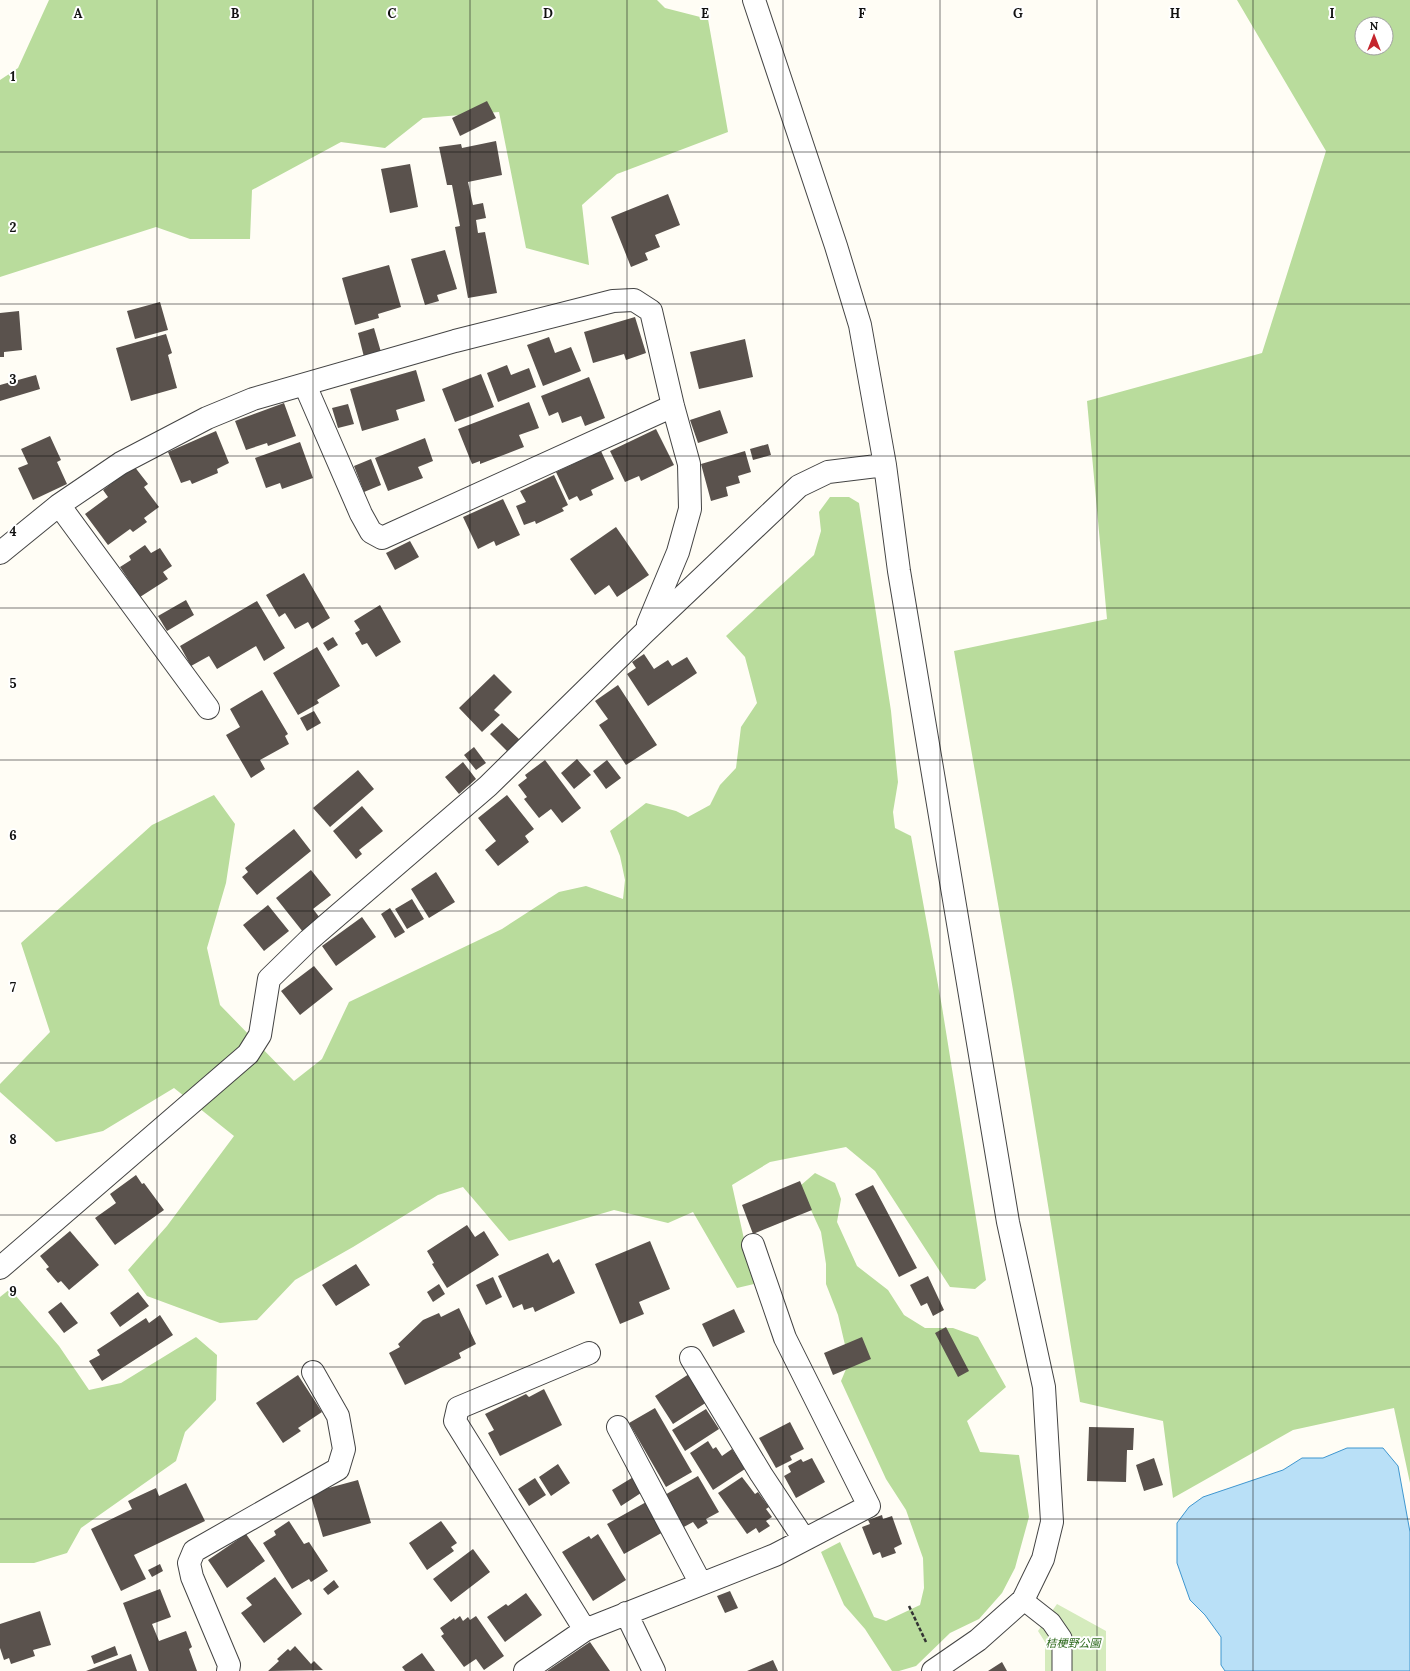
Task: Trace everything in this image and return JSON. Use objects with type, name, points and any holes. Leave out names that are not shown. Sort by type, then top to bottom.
[{"type":"street","points":[[754,0],[836,246],[860,325],[885,465],[899,571],[1008,1222],[1044,1387],[1052,1522],[1043,1559],[1023,1600],[978,1640],[936,1669]]},
{"type":"street","points":[[1,550],[59,506],[121,463],[207,418],[253,399],[455,341],[613,301],[634,300],[651,311],[673,406],[689,464],[690,509],[678,552],[644,633]]},
{"type":"street","points":[[305,385],[361,514],[371,532],[382,538],[673,406]]},
{"type":"street","points":[[0,1268],[248,1054],[260,1036],[269,979],[309,940],[488,786],[644,633],[799,486],[828,472],[885,465]]},
{"type":"street","points":[[59,506],[208,708]]},
{"type":"street","points":[[525,1671],[585,1630],[775,1555],[869,1506],[785,1338],[753,1245]]},
{"type":"street","points":[[585,1630],[455,1421],[458,1408],[590,1353]]},
{"type":"street","points":[[691,1358],[761,1474],[804,1539]]},
{"type":"street","points":[[228,1671],[229,1665],[192,1577],[189,1563],[194,1551],[338,1469],[344,1449],[338,1416],[313,1372]]},
{"type":"street","points":[[618,1427],[701,1584]]},
{"type":"street","points":[[626,1613],[654,1671]]},
{"type":"lane","points":[[1023,1600],[1051,1622],[1062,1638],[1062,1671]]},
{"type":"path","points":[[910,1606],[936,1669]]},
{"type":"green space","points":[[49,0],[657,0],[665,8],[708,19],[728,132],[617,174],[582,205],[589,265],[526,248],[499,112],[423,118],[385,148],[341,142],[252,190],[250,239],[190,239],[156,227],[0,277],[0,80],[18,68]]},
{"type":"green space","points":[[1237,0],[1410,0],[1410,1483],[1394,1408],[1293,1430],[1173,1498],[1163,1421],[1080,1402],[1013,990],[954,651],[1107,619],[1087,401],[1262,353],[1326,151]]},
{"type":"green space","points":[[830,497],[849,497],[859,503],[891,711],[898,782],[893,812],[895,828],[911,836],[942,1007],[986,1280],[975,1289],[950,1287],[875,1171],[846,1147],[770,1162],[732,1185],[754,1284],[737,1288],[693,1212],[668,1223],[614,1210],[509,1241],[463,1187],[438,1195],[353,1247],[295,1280],[257,1320],[220,1323],[147,1296],[128,1270],[167,1226],[234,1136],[174,1088],[103,1131],[56,1142],[0,1092],[0,1084],[50,1032],[21,943],[152,825],[214,795],[235,824],[226,883],[207,948],[220,1005],[294,1081],[322,1059],[349,1002],[502,929],[559,892],[586,886],[623,899],[625,880],[620,856],[610,831],[646,803],[676,811],[688,817],[710,805],[720,785],[736,768],[741,727],[757,703],[745,657],[726,636],[814,555],[821,531],[819,512]]},
{"type":"green space","points":[[815,1173],[835,1183],[841,1199],[837,1222],[857,1266],[888,1290],[904,1315],[925,1328],[953,1328],[978,1337],[1006,1387],[967,1421],[980,1452],[1019,1455],[1029,1517],[1015,1568],[1002,1593],[979,1619],[950,1633],[916,1666],[899,1671],[892,1671],[865,1629],[844,1605],[821,1552],[840,1542],[874,1617],[886,1621],[920,1605],[924,1588],[923,1558],[906,1510],[886,1479],[841,1381],[849,1362],[838,1315],[826,1284],[826,1264],[821,1232],[800,1186]]},
{"type":"green space","points":[[10,1289],[59,1346],[89,1390],[121,1383],[196,1337],[217,1355],[216,1400],[185,1432],[176,1461],[81,1528],[67,1553],[34,1563],[0,1563],[0,1297]]},
{"type":"green space","name":"桔梗野公園","points":[[1057,1604],[1106,1631],[1106,1671],[1045,1671],[1045,1642],[1038,1631]]},
{"type":"water","points":[[1347,1448],[1383,1448],[1398,1466],[1410,1532],[1410,1671],[1225,1671],[1221,1665],[1221,1637],[1205,1615],[1190,1600],[1177,1563],[1177,1523],[1189,1507],[1203,1497],[1283,1470],[1302,1458],[1323,1458]]},
{"type":"building","points":[[487,101],[496,118],[460,136],[452,118]]},
{"type":"building","points":[[496,141],[502,175],[468,182],[473,205],[483,203],[486,218],[476,220],[478,233],[485,232],[497,293],[468,298],[455,227],[460,226],[452,185],[447,185],[439,147],[461,144],[462,148]]},
{"type":"building","points":[[410,164],[418,207],[390,213],[381,169]]},
{"type":"building","points":[[668,194],[680,225],[655,235],[660,247],[645,253],[648,260],[631,267],[611,217]]},
{"type":"building","points":[[445,250],[457,289],[437,295],[439,301],[425,305],[411,259]]},
{"type":"building","points":[[389,265],[401,307],[378,314],[379,318],[355,325],[342,278]]},
{"type":"building","points":[[160,302],[168,330],[135,339],[127,311]]},
{"type":"building","points":[[19,311],[22,350],[4,352],[4,357],[0,357],[0,313]]},
{"type":"building","points":[[635,317],[646,353],[626,360],[624,354],[593,363],[584,332]]},
{"type":"building","points":[[374,328],[381,352],[364,357],[358,333]]},
{"type":"building","points":[[166,334],[172,353],[168,355],[177,388],[131,401],[116,348]]},
{"type":"building","points":[[549,337],[555,353],[571,347],[581,371],[543,386],[527,345]]},
{"type":"building","points":[[745,339],[753,377],[699,389],[690,352]]},
{"type":"building","points":[[507,365],[511,375],[529,368],[536,387],[498,402],[487,373]]},
{"type":"building","points":[[416,370],[425,401],[396,410],[399,420],[362,431],[350,389]]},
{"type":"building","points":[[481,374],[494,407],[455,422],[442,389]]},
{"type":"building","points":[[36,375],[40,389],[0,401],[0,385]]},
{"type":"building","points":[[589,377],[605,418],[585,426],[581,416],[562,423],[558,412],[549,416],[541,396]]},
{"type":"building","points":[[529,402],[539,428],[519,435],[524,447],[480,464],[480,461],[472,464],[458,429]]},
{"type":"building","points":[[284,403],[296,436],[268,446],[267,443],[246,450],[235,421]]},
{"type":"building","points":[[348,404],[354,424],[338,428],[332,408]]},
{"type":"building","points":[[720,410],[728,433],[698,443],[690,420]]},
{"type":"building","points":[[656,429],[674,465],[641,481],[639,476],[625,482],[610,451]]},
{"type":"building","points":[[216,431],[229,463],[217,469],[218,473],[192,484],[190,480],[181,483],[168,452]]},
{"type":"building","points":[[50,436],[61,460],[57,462],[67,484],[33,500],[18,468],[28,464],[21,449]]},
{"type":"building","points":[[425,438],[433,461],[418,467],[423,478],[388,491],[375,458]]},
{"type":"building","points":[[300,442],[313,478],[282,489],[280,483],[266,488],[255,458]]},
{"type":"building","points":[[768,444],[771,455],[753,460],[750,449]]},
{"type":"building","points":[[601,451],[614,479],[591,490],[593,495],[580,501],[577,496],[569,500],[556,472]]},
{"type":"building","points":[[745,451],[751,472],[738,476],[740,483],[726,487],[728,496],[711,501],[701,464]]},
{"type":"building","points":[[371,459],[381,485],[364,492],[354,466]]},
{"type":"building","points":[[134,466],[148,484],[144,487],[159,507],[144,518],[147,522],[133,532],[130,529],[108,545],[85,514],[108,497],[103,490]]},
{"type":"building","points":[[554,475],[568,505],[562,508],[564,511],[536,524],[535,521],[524,525],[516,506],[526,502],[520,491]]},
{"type":"building","points":[[503,499],[520,535],[496,546],[494,541],[478,549],[463,517]]},
{"type":"building","points":[[616,527],[649,575],[617,597],[609,585],[595,595],[570,559]]},
{"type":"building","points":[[410,541],[419,557],[395,570],[386,553]]},
{"type":"building","points":[[145,545],[151,553],[160,548],[172,566],[163,572],[168,579],[140,597],[120,567],[131,560],[129,556]]},
{"type":"building","points":[[304,573],[330,618],[312,629],[308,622],[295,629],[285,613],[279,617],[266,595]]},
{"type":"building","points":[[186,600],[194,615],[167,631],[158,616]]},
{"type":"building","points":[[257,601],[285,648],[264,661],[256,646],[217,669],[209,656],[191,666],[180,646]]},
{"type":"building","points":[[380,605],[401,642],[376,657],[367,643],[362,645],[355,633],[360,630],[354,621]]},
{"type":"building","points":[[333,637],[338,645],[328,651],[323,643]]},
{"type":"building","points":[[317,647],[340,686],[317,700],[319,703],[298,715],[273,673]]},
{"type":"building","points":[[644,654],[654,669],[668,660],[672,666],[687,657],[697,673],[648,706],[627,674],[636,668],[632,662]]},
{"type":"building","points":[[494,674],[512,692],[494,710],[500,715],[482,732],[459,708]]},
{"type":"building","points":[[618,685],[657,745],[626,765],[599,725],[608,719],[595,701]]},
{"type":"building","points":[[262,690],[288,734],[285,736],[289,744],[260,760],[265,769],[251,778],[226,735],[240,727],[230,709]]},
{"type":"building","points":[[314,711],[321,723],[307,731],[300,718]]},
{"type":"building","points":[[502,723],[520,740],[508,752],[490,734]]},
{"type":"building","points":[[474,747],[486,763],[476,770],[464,755]]},
{"type":"building","points":[[577,759],[591,775],[574,789],[561,773]]},
{"type":"building","points":[[545,760],[581,808],[562,823],[551,809],[539,818],[524,799],[527,797],[518,785],[527,778],[525,775]]},
{"type":"building","points":[[607,760],[621,778],[606,789],[593,771]]},
{"type":"building","points":[[463,762],[476,779],[459,794],[445,777]]},
{"type":"building","points":[[358,770],[374,789],[330,827],[313,808]]},
{"type":"building","points":[[507,795],[534,829],[525,836],[529,842],[498,866],[485,850],[496,841],[478,818]]},
{"type":"building","points":[[362,806],[383,831],[359,850],[362,854],[356,859],[333,831]]},
{"type":"building","points":[[294,829],[311,851],[257,895],[242,877],[248,872],[245,868]]},
{"type":"building","points":[[311,870],[331,895],[313,909],[320,918],[303,932],[276,898]]},
{"type":"building","points":[[436,872],[455,902],[429,918],[411,889]]},
{"type":"building","points":[[412,899],[424,919],[407,929],[395,909]]},
{"type":"building","points":[[268,905],[289,931],[264,951],[243,925]]},
{"type":"building","points":[[390,908],[405,932],[395,938],[381,914]]},
{"type":"building","points":[[362,917],[376,937],[336,966],[322,946]]},
{"type":"building","points":[[314,966],[333,989],[300,1015],[281,991]]},
{"type":"building","points":[[136,1175],[142,1184],[144,1183],[164,1210],[115,1245],[95,1218],[116,1203],[110,1194]]},
{"type":"building","points":[[800,1181],[812,1210],[753,1234],[742,1205]]},
{"type":"building","points":[[873,1185],[917,1268],[899,1277],[855,1194]]},
{"type":"building","points":[[467,1225],[475,1237],[484,1231],[499,1255],[447,1288],[432,1264],[434,1263],[427,1251]]},
{"type":"building","points":[[70,1231],[99,1265],[69,1290],[61,1281],[58,1283],[46,1269],[49,1267],[40,1256]]},
{"type":"building","points":[[650,1241],[670,1289],[639,1302],[644,1314],[620,1324],[595,1264]]},
{"type":"building","points":[[548,1253],[553,1263],[559,1259],[575,1293],[535,1312],[533,1307],[524,1310],[522,1304],[513,1308],[498,1276]]},
{"type":"building","points":[[356,1264],[370,1285],[336,1306],[322,1285]]},
{"type":"building","points":[[928,1276],[944,1310],[933,1316],[927,1303],[921,1306],[910,1285]]},
{"type":"building","points":[[493,1277],[502,1297],[486,1305],[476,1285]]},
{"type":"building","points":[[439,1284],[445,1294],[433,1302],[427,1292]]},
{"type":"building","points":[[138,1292],[149,1306],[120,1327],[110,1313]]},
{"type":"building","points":[[61,1302],[78,1323],[64,1333],[48,1312]]},
{"type":"building","points":[[459,1308],[476,1344],[459,1353],[461,1358],[405,1385],[389,1353],[400,1347],[398,1344],[423,1320],[439,1313],[441,1317]]},
{"type":"building","points":[[734,1309],[745,1332],[713,1347],[702,1324]]},
{"type":"building","points":[[160,1315],[173,1335],[102,1381],[89,1361],[100,1355],[97,1350],[146,1318],[149,1323]]},
{"type":"building","points":[[946,1327],[969,1371],[958,1377],[935,1333]]},
{"type":"building","points":[[862,1337],[871,1359],[833,1375],[824,1353]]},
{"type":"building","points":[[689,1374],[707,1402],[673,1424],[655,1396]]},
{"type":"building","points":[[298,1375],[322,1412],[298,1428],[301,1431],[283,1443],[256,1403]]},
{"type":"building","points":[[544,1389],[562,1425],[500,1456],[488,1433],[494,1430],[485,1414],[526,1394],[529,1397]]},
{"type":"building","points":[[655,1408],[692,1472],[666,1487],[629,1423]]},
{"type":"building","points":[[706,1409],[719,1429],[685,1451],[672,1430]]},
{"type":"building","points":[[790,1422],[804,1449],[790,1456],[792,1460],[776,1468],[759,1438]]},
{"type":"building","points":[[1089,1427],[1134,1428],[1133,1450],[1127,1450],[1126,1482],[1087,1481]]},
{"type":"building","points":[[708,1441],[713,1449],[716,1447],[722,1456],[732,1449],[745,1469],[713,1490],[690,1453]]},
{"type":"building","points":[[812,1458],[825,1482],[796,1498],[784,1476],[791,1472],[788,1466],[801,1459],[803,1462]]},
{"type":"building","points":[[1154,1458],[1163,1485],[1144,1491],[1136,1465]]},
{"type":"building","points":[[558,1464],[570,1483],[551,1496],[539,1477]]},
{"type":"building","points":[[635,1476],[644,1491],[621,1506],[612,1490]]},
{"type":"building","points":[[698,1476],[719,1512],[706,1519],[708,1523],[698,1529],[693,1522],[682,1528],[663,1496]]},
{"type":"building","points":[[742,1477],[755,1494],[758,1492],[769,1507],[766,1509],[772,1517],[766,1521],[770,1526],[759,1533],[756,1528],[747,1534],[718,1493]]},
{"type":"building","points":[[535,1478],[546,1495],[529,1506],[518,1489]]},
{"type":"building","points":[[358,1480],[371,1523],[323,1537],[310,1493]]},
{"type":"building","points":[[186,1483],[205,1521],[134,1555],[146,1579],[121,1591],[91,1529],[132,1509],[128,1501],[156,1488],[159,1496]]},
{"type":"building","points":[[648,1501],[665,1531],[624,1554],[607,1524]]},
{"type":"building","points":[[882,1515],[883,1519],[892,1516],[902,1544],[894,1548],[896,1553],[882,1558],[880,1552],[873,1555],[862,1527],[870,1524],[868,1520]]},
{"type":"building","points":[[289,1521],[304,1544],[309,1542],[328,1571],[311,1582],[309,1579],[292,1589],[263,1543],[276,1535],[274,1531]]},
{"type":"building","points":[[441,1521],[457,1543],[451,1547],[454,1551],[427,1570],[409,1543]]},
{"type":"building","points":[[246,1534],[265,1561],[227,1588],[208,1560]]},
{"type":"building","points":[[598,1534],[626,1580],[593,1601],[562,1552],[589,1536],[591,1539]]},
{"type":"building","points":[[473,1549],[490,1572],[451,1602],[433,1579]]},
{"type":"building","points":[[160,1564],[163,1571],[152,1577],[148,1570]]},
{"type":"building","points":[[275,1577],[302,1614],[264,1643],[241,1613],[252,1605],[246,1598]]},
{"type":"building","points":[[334,1580],[339,1587],[328,1595],[323,1589]]},
{"type":"building","points":[[160,1589],[171,1617],[152,1624],[159,1641],[186,1631],[192,1647],[189,1649],[197,1671],[149,1671],[123,1603]]},
{"type":"building","points":[[730,1591],[738,1608],[725,1613],[717,1596]]},
{"type":"building","points":[[526,1593],[542,1615],[505,1642],[487,1617],[506,1604],[508,1606]]},
{"type":"building","points":[[40,1611],[51,1645],[33,1650],[35,1656],[11,1664],[9,1658],[4,1660],[0,1648],[0,1624]]},
{"type":"building","points":[[460,1616],[463,1621],[468,1617],[470,1620],[476,1616],[504,1656],[484,1670],[476,1659],[464,1667],[441,1636],[444,1634],[440,1628],[454,1618],[455,1620]]},
{"type":"building","points":[[590,1642],[610,1671],[547,1671]]},
{"type":"building","points":[[115,1646],[118,1655],[94,1664],[91,1656]]},
{"type":"building","points":[[295,1646],[311,1664],[314,1661],[323,1670],[268,1671],[279,1661],[277,1659],[288,1649],[290,1651]]},
{"type":"building","points":[[422,1653],[435,1671],[405,1671],[402,1667]]},
{"type":"building","points":[[131,1654],[137,1671],[86,1671]]},
{"type":"building","points":[[773,1660],[778,1671],[747,1671]]},
{"type":"building","points":[[1002,1662],[1007,1671],[988,1671]]}]
